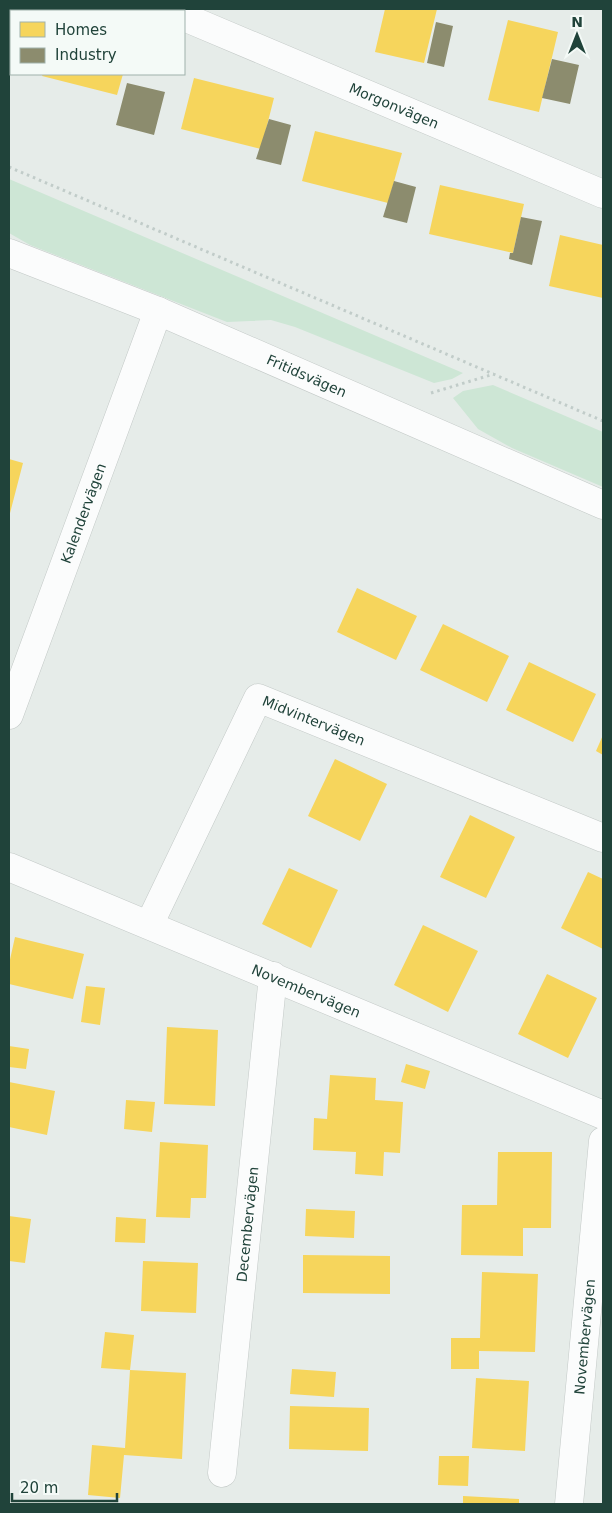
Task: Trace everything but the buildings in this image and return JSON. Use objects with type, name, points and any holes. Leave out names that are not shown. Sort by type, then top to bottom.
[{"type":"street","name":"Morgonvägen","points":[[185,17],[603,194]]},
{"type":"street","name":"Fritidsvägen","points":[[9,253],[158,312],[603,505]]},
{"type":"street","name":"Kalendervägen","points":[[9,715],[158,312]]},
{"type":"street","name":"Midvintervägen","points":[[149,925],[258,698],[603,838]]},
{"type":"street","name":"Novembervägen","points":[[9,867],[603,1115]]},
{"type":"street","name":"Decembervägen","points":[[222,1473],[273,976]]},
{"type":"street","name":"Novembervägen","points":[[568,1504],[603,1141]]},
{"type":"path","points":[[9,167],[603,422]]},
{"type":"path","points":[[430,394],[494,374]]},
{"type":"green space","points":[[9,179],[463,373],[452,379],[434,383],[295,327],[271,320],[227,322],[30,245],[9,233]]},
{"type":"green space","points":[[493,385],[603,432],[603,487],[512,448],[478,429],[453,398],[463,391]]}]
